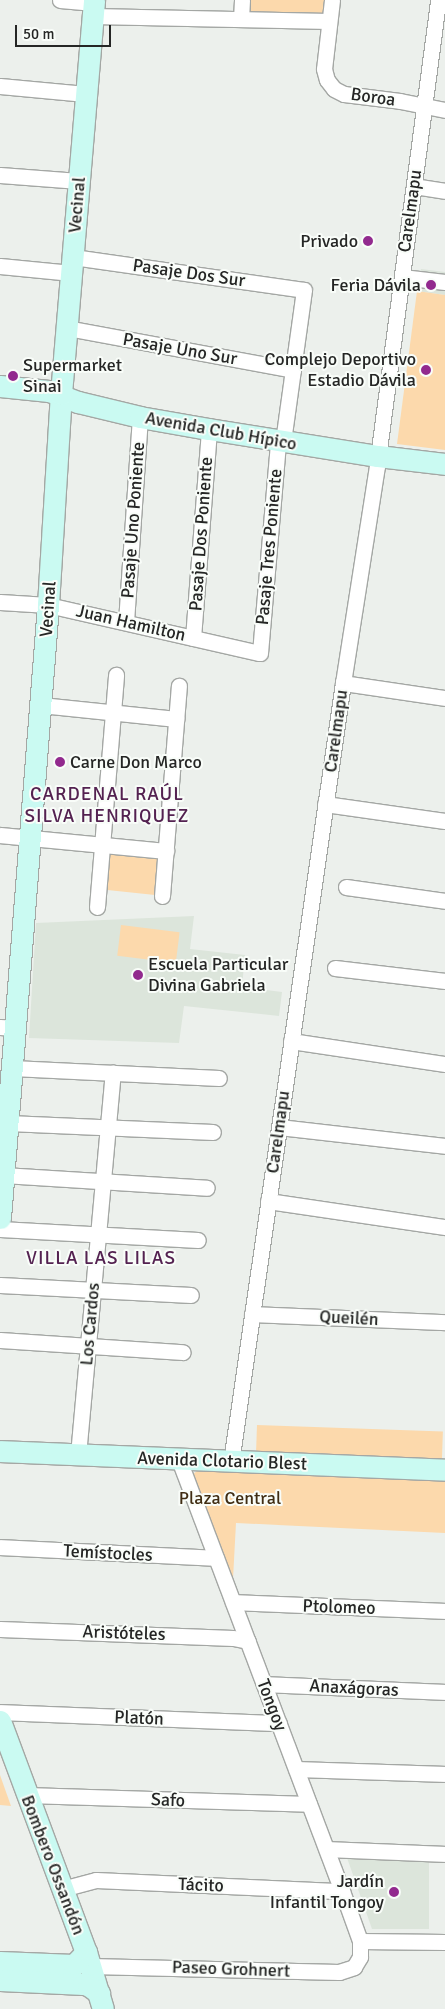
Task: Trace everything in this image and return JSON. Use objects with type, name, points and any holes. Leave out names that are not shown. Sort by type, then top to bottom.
[{"type":"street","points":[[60,0],[94,6],[241,19],[329,21]]},
{"type":"street","points":[[241,19],[242,0]]},
{"type":"street","name":"Boroa","points":[[332,0],[324,69],[327,80],[334,88],[344,94],[400,100],[424,107],[445,110]]},
{"type":"street","name":"Carelmapu","points":[[231,1462],[342,683],[378,456],[424,107],[440,30],[438,0]]},
{"type":"street","name":"Vecinal","points":[[0,1218],[12,1068],[8,1027],[40,705],[67,328],[94,6]]},
{"type":"street","points":[[0,86],[86,94]]},
{"type":"street","points":[[0,174],[79,181]]},
{"type":"street","points":[[414,186],[445,191]]},
{"type":"street","name":"Pasaje Dos Sur","points":[[0,269],[72,265],[304,290]]},
{"type":"street","points":[[402,277],[445,282]]},
{"type":"street","name":"Pasaje Tres Poniente","points":[[260,653],[280,442],[293,370],[304,290]]},
{"type":"street","name":"Pasaje Uno Sur","points":[[67,328],[293,370]]},
{"type":"street","name":"Avenida Club Hípico","points":[[0,386],[49,391],[62,394],[78,402],[140,417],[208,430],[280,442],[445,464]]},
{"type":"street","name":"Pasaje Uno Poniente","points":[[126,622],[140,417]]},
{"type":"street","name":"Pasaje Dos Poniente","points":[[193,638],[208,430]]},
{"type":"street","name":"Juan Hamilton","points":[[0,602],[48,604],[260,653]]},
{"type":"street","points":[[97,907],[116,675]]},
{"type":"street","points":[[342,683],[445,698]]},
{"type":"street","points":[[162,896],[179,686]]},
{"type":"street","points":[[40,705],[176,719]]},
{"type":"street","points":[[325,804],[445,821]]},
{"type":"street","points":[[0,835],[102,846],[166,850]]},
{"type":"street","points":[[346,887],[445,900]]},
{"type":"street","points":[[335,968],[445,981]]},
{"type":"street","points":[[291,1042],[445,1064]]},
{"type":"street","points":[[12,1068],[219,1078]]},
{"type":"street","name":"Los Cardos","points":[[78,1455],[113,1073]]},
{"type":"street","points":[[8,1122],[213,1132]]},
{"type":"street","points":[[279,1127],[445,1146]]},
{"type":"street","points":[[4,1175],[206,1188]]},
{"type":"street","points":[[268,1201],[445,1227]]},
{"type":"street","points":[[0,1230],[198,1240]]},
{"type":"street","points":[[0,1285],[191,1295]]},
{"type":"street","name":"Queilén","points":[[252,1314],[445,1322]]},
{"type":"street","points":[[0,1340],[183,1352]]},
{"type":"street","name":"Avenida Clotario Blest","points":[[0,1451],[445,1470]]},
{"type":"street","name":"Tongoy","points":[[179,1459],[327,1849],[360,1946]]},
{"type":"street","name":"Temístocles","points":[[0,1547],[216,1558]]},
{"type":"street","name":"Ptolomeo","points":[[233,1602],[445,1612]]},
{"type":"street","name":"Aristóteles","points":[[0,1629],[233,1638],[248,1641]]},
{"type":"street","name":"Anaxágoras","points":[[264,1684],[445,1692]]},
{"type":"street","name":"Platón","points":[[0,1712],[278,1723]]},
{"type":"street","name":"Bombero Ossandón","points":[[0,1721],[88,1959],[101,2001]]},
{"type":"street","points":[[296,1769],[445,1774]]},
{"type":"street","name":"Safo","points":[[26,1795],[310,1804]]},
{"type":"street","points":[[327,1849],[445,1854]]},
{"type":"street","name":"Tácito","points":[[62,1889],[96,1880],[342,1891]]},
{"type":"street","points":[[360,1946],[445,1942]]},
{"type":"street","name":"Paseo Grohnert","points":[[88,1959],[106,1965],[339,1972],[354,1967],[360,1946]]},
{"type":"street","points":[[0,1962],[74,1965],[88,1959]]},
{"type":"street","points":[[0,1980],[83,1984],[94,1988],[101,2001]]},
{"type":"shaded area","name":"Feria Dávila","points":[[421,269],[445,272],[445,295],[417,291]]},
{"type":"shaded area","name":"Escuela Particular Divina Gabriela","points":[[194,916],[190,949],[245,955],[242,987],[282,992],[279,1016],[184,1006],[179,1043],[29,1038],[36,923]]},
{"type":"shaded area","name":"Jardín Infantil Tongoy","points":[[346,1855],[429,1856],[429,1929],[372,1929]]},
{"type":"green space","points":[[247,0],[329,0],[329,13],[247,13]]},
{"type":"green space","name":"Complejo Deportivo Estadio Dávila","points":[[417,291],[445,295],[445,450],[397,444]]},
{"type":"green space","points":[[109,853],[159,858],[155,895],[105,890]]},
{"type":"green space","points":[[121,925],[180,932],[176,963],[117,956]]},
{"type":"green space","points":[[257,1425],[443,1431],[442,1462],[256,1456]]},
{"type":"green space","name":"Plaza Central","points":[[198,1470],[445,1480],[445,1533],[236,1523],[233,1579],[191,1476]]},
{"type":"green space","points":[[0,1775],[11,1806],[0,1805]]},
{"type":"place","name":"Privado","points":[[368,241]]},
{"type":"place","name":"Feria Dávila","points":[[431,285]]},
{"type":"place","name":"Complejo Deportivo Estadio Dávila","points":[[426,370]]},
{"type":"place","name":"Supermarket Sinai","points":[[13,376]]},
{"type":"place","name":"Carne Don Marco","points":[[60,762]]},
{"type":"place","name":"Escuela Particular Divina Gabriela","points":[[138,975]]},
{"type":"place","name":"Jardín Infantil Tongoy","points":[[394,1892]]},
{"type":"district","name":"CARDENAL RAÚL SILVA HENRIQUEZ","points":[[107,806]]},
{"type":"district","name":"VILLA LAS LILAS","points":[[101,1259]]}]
